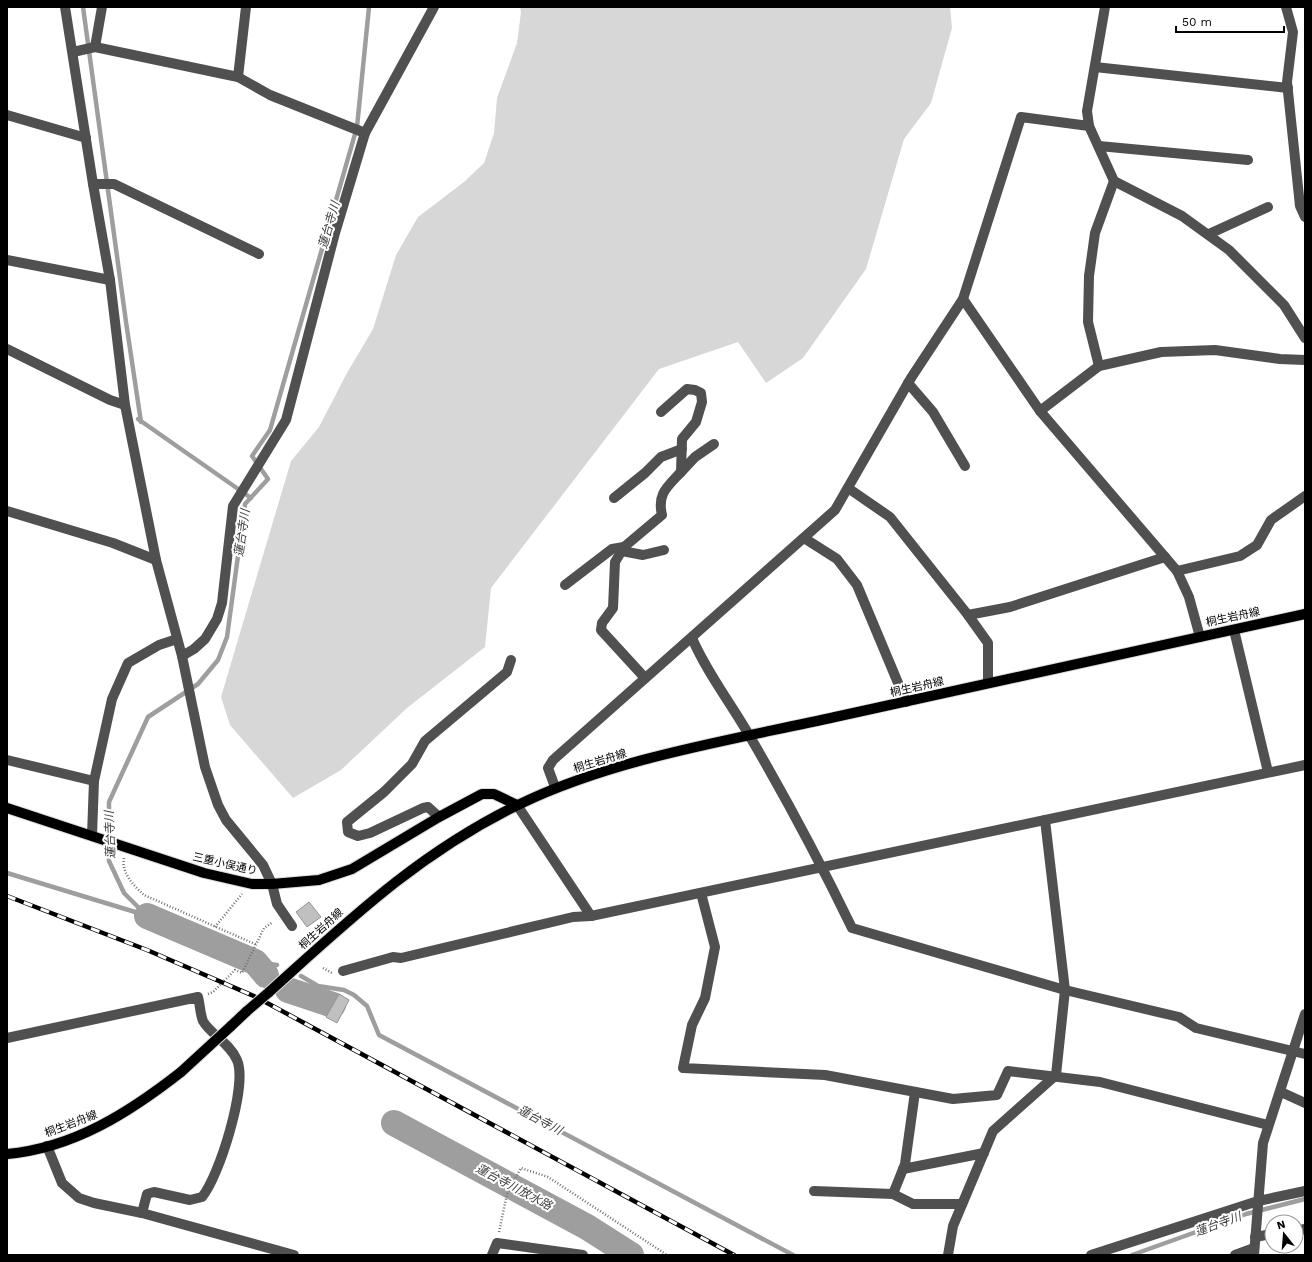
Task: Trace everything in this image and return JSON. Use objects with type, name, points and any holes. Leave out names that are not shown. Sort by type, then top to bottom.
[{"type":"main road","name":"桐生岩舟線","points":[[7,1154],[47,1146],[88,1133],[135,1107],[181,1072],[358,911],[417,864],[461,836],[517,805],[555,787],[671,753],[1305,614]]},
{"type":"main road","name":"三重小俣通り","points":[[7,808],[204,873],[252,884],[272,884],[319,880],[352,870],[472,798],[489,793],[508,799],[517,805]]},
{"type":"street","points":[[65,7],[110,280],[125,405],[156,560],[182,656],[205,767],[218,805],[226,820],[263,865],[272,884],[277,904],[292,926]]},
{"type":"street","points":[[95,47],[102,7]]},
{"type":"street","points":[[238,77],[246,7]]},
{"type":"street","points":[[182,656],[194,649],[205,639],[217,619],[222,603],[233,506],[286,420],[335,233],[365,133],[434,7]]},
{"type":"street","points":[[1105,7],[1087,111],[1089,126],[1114,181],[1157,202],[1209,234],[1229,250],[1284,305],[1305,338]]},
{"type":"street","points":[[1286,7],[1293,32],[1288,88],[1300,206],[1305,217]]},
{"type":"street","points":[[73,52],[95,47],[238,77],[270,95],[365,133]]},
{"type":"street","points":[[1095,66],[1288,88]]},
{"type":"street","points":[[7,115],[86,138]]},
{"type":"street","points":[[555,787],[548,768],[554,760],[835,510],[908,384],[963,299],[1021,117],[1089,126]]},
{"type":"street","points":[[1099,146],[1248,160]]},
{"type":"street","points":[[1100,366],[1088,322],[1089,276],[1095,233],[1114,181]]},
{"type":"street","points":[[93,184],[114,184],[259,254]]},
{"type":"street","points":[[1209,234],[1268,207]]},
{"type":"street","points":[[7,260],[110,280]]},
{"type":"street","points":[[963,299],[1040,411],[1177,571],[1189,597],[1200,636]]},
{"type":"street","points":[[7,349],[110,400],[125,405]]},
{"type":"street","points":[[1040,411],[1100,366],[1161,352],[1216,350],[1280,359],[1305,360]]},
{"type":"street","points":[[908,384],[933,412],[965,466]]},
{"type":"street","points":[[661,412],[687,390],[695,390],[701,393],[702,402],[696,422],[682,439],[681,472]]},
{"type":"street","points":[[645,678],[601,630],[602,623],[613,608],[616,562],[623,549],[662,515],[660,505],[663,492],[695,457],[714,444]]},
{"type":"street","points":[[614,498],[646,473],[661,457],[682,449]]},
{"type":"street","points":[[848,488],[890,517],[968,615],[988,643],[988,683]]},
{"type":"street","points":[[1177,571],[1240,556],[1257,545],[1271,520],[1305,496]]},
{"type":"street","points":[[7,511],[113,542],[156,560]]},
{"type":"street","points":[[804,538],[837,559],[858,585],[906,702]]},
{"type":"street","points":[[565,585],[612,549],[623,549],[643,555],[664,550]]},
{"type":"street","points":[[968,615],[1010,608],[1165,557]]},
{"type":"street","points":[[1234,630],[1268,772]]},
{"type":"street","points":[[692,638],[700,658],[750,736],[822,867],[852,928],[1065,990],[1179,1017],[1196,1028],[1305,1054]]},
{"type":"street","points":[[96,837],[94,781],[112,699],[128,663],[159,645],[177,639]]},
{"type":"street","points":[[439,817],[428,807],[370,833],[358,836],[348,832],[347,822],[384,792],[412,764],[425,741],[507,672],[511,660]]},
{"type":"street","points":[[7,760],[94,781]]},
{"type":"street","points":[[343,971],[393,957],[401,958],[573,917],[591,916],[1305,765]]},
{"type":"street","points":[[517,805],[591,916]]},
{"type":"street","points":[[948,1255],[953,1226],[993,1131],[1056,1075],[1065,990],[1046,820]]},
{"type":"street","points":[[701,893],[715,947],[705,998],[692,1025],[682,1068],[825,1075],[953,1099],[996,1095],[1008,1071],[1056,1075],[1100,1082],[1268,1125]]},
{"type":"street","points":[[7,1038],[198,996],[203,1021],[229,1047],[240,1067],[241,1079],[237,1108],[213,1180],[202,1197],[190,1200],[154,1192],[147,1194],[142,1213]]},
{"type":"street","points":[[1235,1255],[1254,1251],[1263,1143],[1268,1125],[1281,1092],[1305,1014]]},
{"type":"street","points":[[893,1194],[903,1169],[915,1092]]},
{"type":"street","points":[[1281,1092],[1305,1103]]},
{"type":"street","points":[[47,1146],[62,1183],[79,1198],[94,1204],[142,1213],[294,1255]]},
{"type":"street","points":[[903,1169],[984,1153]]},
{"type":"street","points":[[814,1191],[893,1194],[913,1204],[962,1204]]},
{"type":"street","points":[[1091,1255],[1258,1202],[1305,1191]]},
{"type":"street","points":[[1255,1237],[1264,1235]]},
{"type":"street","points":[[492,1255],[497,1242],[583,1255]]},
{"type":"path","points":[[124,856],[123,861],[128,876],[134,886],[144,894],[216,926],[256,947]]},
{"type":"path","points":[[216,926],[242,894]]},
{"type":"path","points":[[198,996],[213,992],[235,970],[242,973],[264,928],[272,922]]},
{"type":"path","points":[[497,1242],[507,1194],[521,1168],[527,1168],[548,1177],[667,1255]]},
{"type":"shaded area","points":[[520,7],[950,7],[952,28],[931,103],[904,139],[866,269],[803,358],[766,383],[738,342],[659,369],[491,588],[485,647],[407,708],[341,770],[293,798],[230,725],[221,697],[291,461],[319,427],[347,373],[373,329],[396,255],[418,217],[464,182],[484,163],[494,133],[497,98],[517,43],[521,12]]},
{"type":"building","points":[[309,902],[321,917],[307,927],[296,912]]},
{"type":"building","points":[[339,994],[349,1000],[337,1023],[326,1017]]},
{"type":"waterway","points":[[83,7],[141,422]]},
{"type":"waterway","name":"蓮台寺川","points":[[147,916],[124,893],[109,861],[109,802],[148,717],[198,684],[218,660],[227,637],[245,504],[268,479],[252,456],[270,430],[357,127],[369,7]]},
{"type":"waterway","points":[[138,419],[251,498]]},
{"type":"waterway","points":[[7,873],[145,915]]},
{"type":"waterway","name":"蓮台寺川","points":[[147,916],[255,962],[266,975]]},
{"type":"waterway","name":"蓮台寺川","points":[[255,962],[277,965]]},
{"type":"waterway","name":"蓮台寺川","points":[[301,976],[318,986],[344,990],[354,995],[367,1006],[379,1035],[793,1255]]},
{"type":"waterway","name":"蓮台寺川","points":[[288,990],[333,1005]]},
{"type":"waterway","name":"蓮台寺川放水路","points":[[394,1123],[587,1227],[631,1255]]},
{"type":"waterway","name":"蓮台寺川","points":[[1132,1255],[1246,1214],[1305,1199]]},
{"type":"railway","points":[[7,896],[147,950],[256,997],[734,1255]]}]
